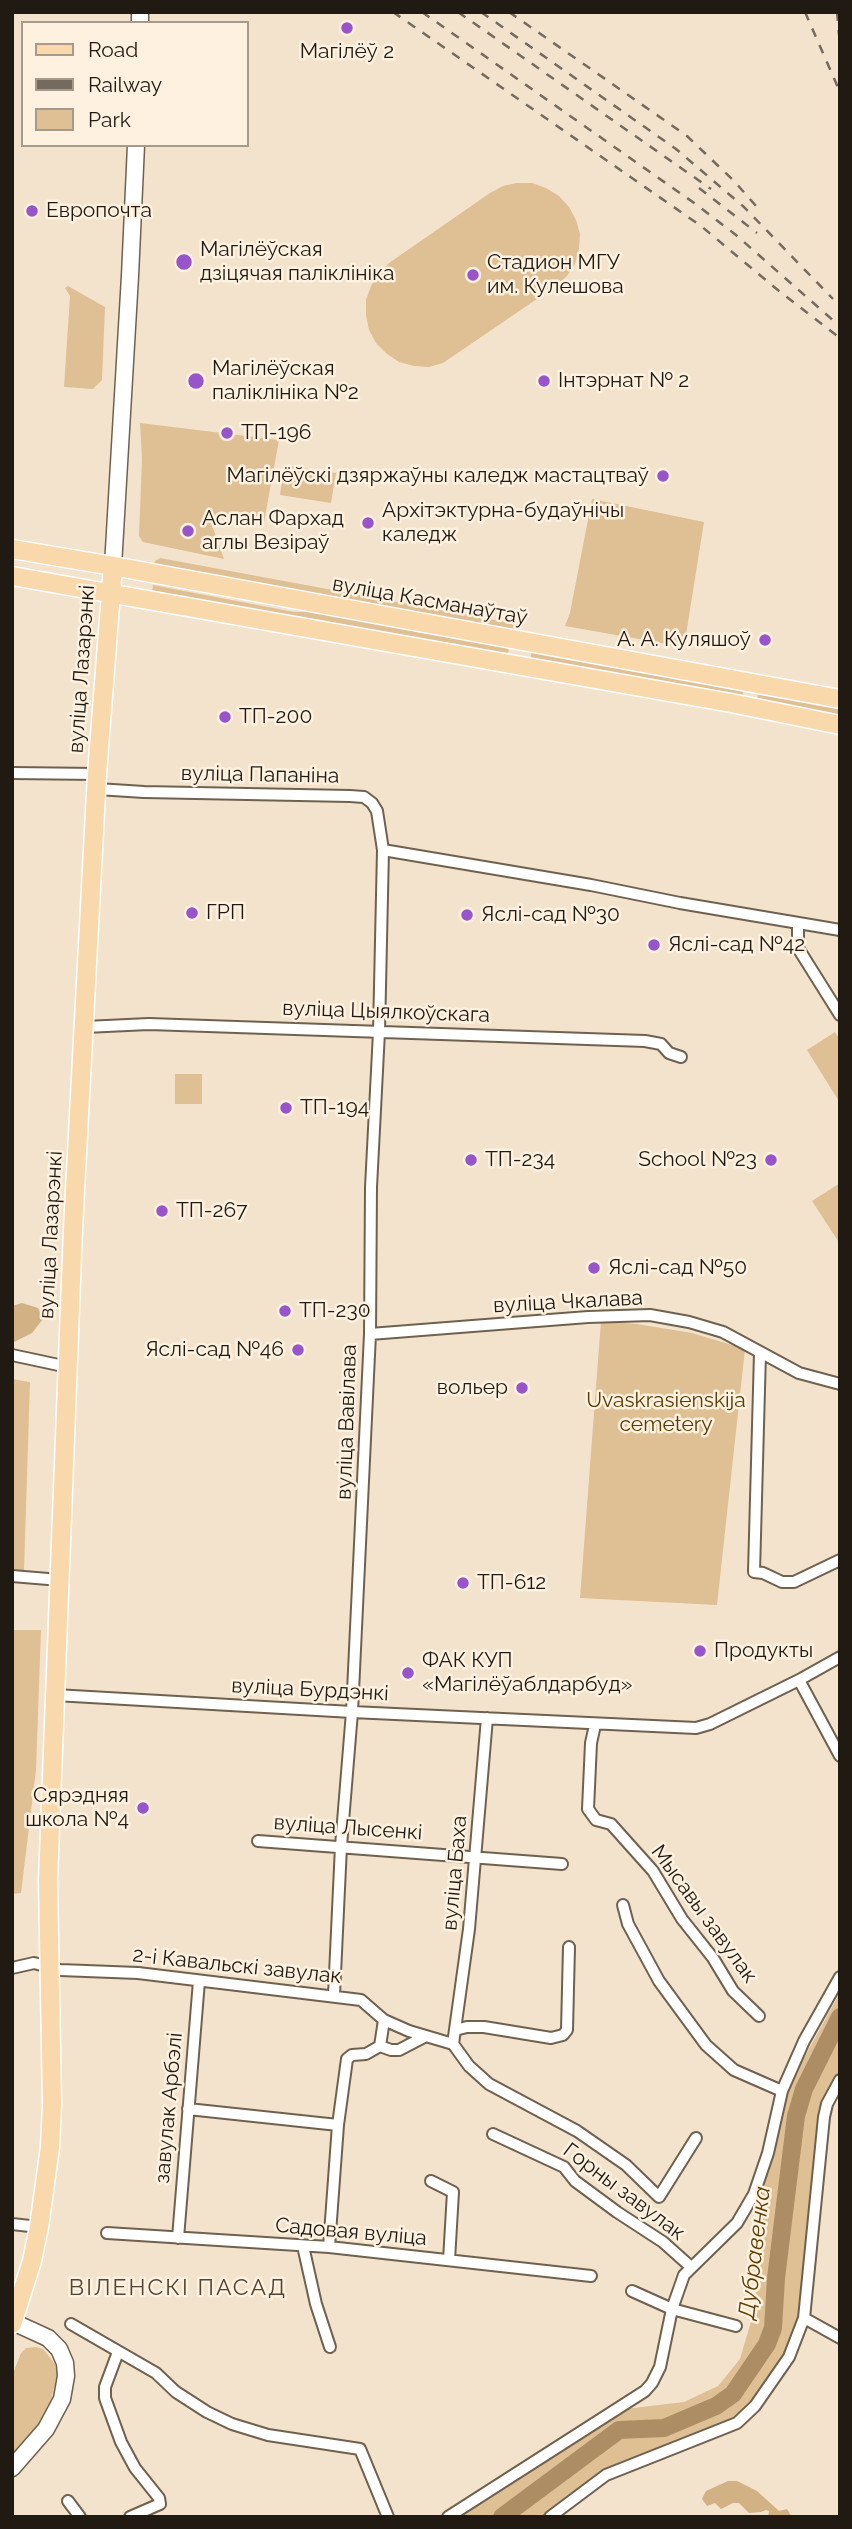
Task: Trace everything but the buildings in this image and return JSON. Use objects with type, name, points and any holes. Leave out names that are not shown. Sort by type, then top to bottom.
[{"type":"main road","name":"вуліца Лазарэнкі","points":[[13,2323],[32,2261],[50,2147],[52,2104],[48,1880],[73,1229],[136,147]]},
{"type":"main road","name":"вуліца Касманаўтаў","points":[[12,550],[113,566],[840,699]]},
{"type":"main road","points":[[12,576],[717,700],[840,725]]},
{"type":"main road","points":[[12,2468],[46,2429],[62,2399],[66,2376],[65,2363],[59,2349],[48,2338],[13,2323]]},
{"type":"street","name":"вуліца Папаніна","points":[[12,773],[97,781],[144,792],[364,797],[377,811],[383,850]]},
{"type":"street","points":[[383,850],[840,930]]},
{"type":"street","name":"вуліца Вавілава","points":[[334,1995],[341,1846],[352,1712],[370,1334],[383,850]]},
{"type":"street","points":[[799,924],[798,948],[840,1016]]},
{"type":"street","name":"вуліца Цыялкоўскага","points":[[85,1027],[149,1024],[645,1041],[661,1044],[669,1053],[681,1057]]},
{"type":"street","name":"вуліца Чкалава","points":[[370,1334],[587,1317],[650,1315],[723,1332],[799,1373],[840,1384]]},
{"type":"street","points":[[760,1353],[754,1572],[782,1582],[794,1582],[840,1560]]},
{"type":"street","points":[[12,1355],[68,1367]]},
{"type":"street","points":[[12,1576],[60,1580]]},
{"type":"street","name":"вуліца Бурдэнкі","points":[[55,1695],[595,1725],[696,1728],[710,1724],[799,1681],[840,1657]]},
{"type":"street","points":[[799,1681],[840,1756]]},
{"type":"street","name":"вуліца Баха","points":[[455,2031],[469,1930],[486,1718]]},
{"type":"street","name":"Мысавы завулак","points":[[595,1725],[591,1743],[588,1809],[596,1820],[611,1824],[653,1871],[682,1919],[713,1958],[733,1991],[759,2016]]},
{"type":"street","name":"вуліца Лысенкі","points":[[258,1841],[562,1864]]},
{"type":"street","points":[[623,1905],[628,1924],[659,1981],[706,2045],[734,2070],[782,2091]]},
{"type":"street","points":[[569,1947],[568,2031],[551,2038],[484,2027],[467,2027],[455,2031],[453,2044],[469,2066],[489,2084],[577,2131],[626,2165],[659,2197],[696,2138]]},
{"type":"street","name":"2-і Кавальскі завулак","points":[[12,1968],[34,1963],[60,1970],[138,1973],[334,1995],[361,2000],[384,2020],[453,2044]]},
{"type":"street","points":[[448,2517],[653,2383],[660,2368],[672,2309],[684,2275],[737,2223],[754,2194],[768,2153],[782,2091],[804,2042],[840,1976]]},
{"type":"street","name":"завулак Арбэлі","points":[[178,2238],[199,1981]]},
{"type":"street","points":[[380,2046],[384,2020]]},
{"type":"street","points":[[329,2246],[346,2059],[352,2054],[366,2054],[380,2046],[399,2050],[426,2036]]},
{"type":"street","points":[[550,2517],[606,2475],[737,2423],[755,2406],[789,2357],[804,2318],[824,2117],[827,2104],[840,2080]]},
{"type":"street","points":[[188,2109],[338,2125]]},
{"type":"street","name":"Горны завулак","points":[[493,2134],[564,2167],[575,2181],[663,2242],[691,2267]]},
{"type":"street","points":[[431,2181],[453,2192],[449,2260]]},
{"type":"street","points":[[12,2224],[39,2227]]},
{"type":"street","name":"Садовая вуліца","points":[[107,2233],[329,2246],[591,2276]]},
{"type":"street","points":[[303,2246],[316,2304],[330,2347]]},
{"type":"street","points":[[632,2291],[672,2309],[736,2326]]},
{"type":"street","points":[[804,2318],[840,2337]]},
{"type":"street","points":[[71,2325],[156,2373],[176,2392],[207,2413],[232,2424],[268,2435],[360,2449],[388,2517]]},
{"type":"street","points":[[118,2352],[105,2387],[105,2398],[121,2442],[135,2468],[159,2498],[160,2504],[130,2517]]},
{"type":"street","points":[[68,2501],[80,2517]]},
{"type":"green space","name":"Стадион МГУ им. Кулешова","points":[[517,183],[532,183],[559,196],[576,220],[580,234],[579,249],[575,264],[567,276],[443,363],[429,367],[414,366],[399,362],[387,354],[376,343],[369,330],[366,315],[366,300],[379,273],[389,263],[490,193]]},
{"type":"green space","points":[[68,286],[105,307],[102,380],[93,389],[64,387],[70,296],[65,288]]},
{"type":"green space","points":[[140,423],[279,440],[264,522],[209,517],[224,559],[143,542],[139,536],[142,459]]},
{"type":"green space","points":[[284,465],[336,473],[331,503],[280,495]]},
{"type":"green space","points":[[592,499],[704,522],[684,647],[565,626],[570,613]]},
{"type":"green space","points":[[160,558],[516,624],[518,630],[514,633],[153,567],[155,561]]},
{"type":"green space","points":[[153,585],[294,612],[317,611],[506,646],[509,651],[504,656],[152,592]]},
{"type":"green space","points":[[535,651],[744,689],[742,699],[534,661],[531,654]]},
{"type":"green space","points":[[758,692],[840,707],[840,717],[757,701]]},
{"type":"green space","points":[[835,1032],[840,1040],[840,1103],[807,1050]]},
{"type":"green space","points":[[175,1074],[202,1074],[202,1104],[175,1104]]},
{"type":"green space","points":[[840,1183],[840,1244],[812,1201]]},
{"type":"green space","name":"Uvaskrasienskija cemetery","points":[[601,1321],[692,1333],[745,1349],[717,1605],[580,1598]]},
{"type":"green space","points":[[12,1379],[30,1382],[24,1571],[12,1570]]},
{"type":"green space","points":[[12,1630],[41,1630],[36,1770],[21,1893],[12,1894]]},
{"type":"green space","points":[[840,1993],[840,2070],[823,2102],[801,2320],[792,2346],[763,2390],[739,2417],[656,2452],[612,2466],[541,2517],[455,2517],[625,2409],[684,2402],[718,2386],[740,2359],[755,2308],[762,2189],[784,2102],[800,2065]]},
{"type":"green space","points":[[26,2348],[43,2349],[55,2364],[55,2384],[51,2399],[34,2432],[12,2454],[12,2376],[21,2353]]},
{"type":"shaded area","points":[[22,1303],[38,1308],[43,1319],[32,1333],[12,1343],[12,1306]]},
{"type":"shaded area","points":[[728,2481],[737,2481],[757,2491],[779,2511],[787,2509],[792,2517],[768,2517],[769,2511],[766,2510],[749,2513],[739,2503],[721,2509],[715,2503],[707,2506],[702,2499],[706,2491]]},
{"type":"waterway","name":"Дубравенка","points":[[502,2517],[619,2430],[664,2428],[716,2406],[733,2394],[767,2344],[773,2328],[776,2278],[796,2116],[804,2089],[840,2017]]},
{"type":"railway","points":[[393,12],[701,226],[840,338]]},
{"type":"railway","points":[[422,12],[697,205],[736,235],[835,322]]},
{"type":"railway","points":[[458,12],[711,189]]},
{"type":"railway","points":[[481,12],[676,149],[744,207],[833,299]]},
{"type":"railway","points":[[509,12],[687,136],[757,207]]},
{"type":"railway","points":[[805,12],[840,92]]},
{"type":"railway","points":[[837,12],[840,45]]},
{"type":"railway","points":[[699,188],[757,233]]},
{"type":"place","name":"Магілёў 2","points":[[347,28]]},
{"type":"place","name":"Европочта","points":[[32,211]]},
{"type":"place","name":"Магілёўская дзіцячая паліклініка","points":[[184,262]]},
{"type":"place","name":"Стадион МГУ им. Кулешова","points":[[473,275]]},
{"type":"place","name":"Магілёўская паліклініка №2","points":[[196,381]]},
{"type":"place","name":"Інтэрнат № 2","points":[[544,381]]},
{"type":"place","name":"ТП-196","points":[[227,433]]},
{"type":"place","name":"Магілёўскі дзяржаўны каледж мастацтваў","points":[[663,476]]},
{"type":"place","name":"Архітэктурна-будаўнічы каледж","points":[[368,523]]},
{"type":"place","name":"Аслан Фархад аглы Везіраў","points":[[188,531]]},
{"type":"place","name":"А. А. Куляшоў","points":[[765,640]]},
{"type":"place","name":"ТП-200","points":[[225,717]]},
{"type":"place","name":"ГРП","points":[[192,913]]},
{"type":"place","name":"Яслі-сад №30","points":[[467,915]]},
{"type":"place","name":"Яслі-сад №42","points":[[654,945]]},
{"type":"place","name":"ТП-194","points":[[286,1108]]},
{"type":"place","name":"ТП-234","points":[[471,1160]]},
{"type":"place","name":"School №23","points":[[771,1160]]},
{"type":"place","name":"ТП-267","points":[[162,1211]]},
{"type":"place","name":"Яслі-сад №50","points":[[594,1268]]},
{"type":"place","name":"ТП-230","points":[[285,1311]]},
{"type":"place","name":"Яслі-сад №46","points":[[298,1350]]},
{"type":"place","name":"вольер","points":[[522,1388]]},
{"type":"place","name":"ТП-612","points":[[463,1583]]},
{"type":"place","name":"Продукты","points":[[700,1651]]},
{"type":"place","name":"ФАК КУП «Магілёўаблдарбуд»","points":[[408,1673]]},
{"type":"place","name":"Сярэдняя школа №4","points":[[143,1808]]},
{"type":"district","name":"ВІЛЕНСКІ ПАСАД","points":[[178,2288]]}]
